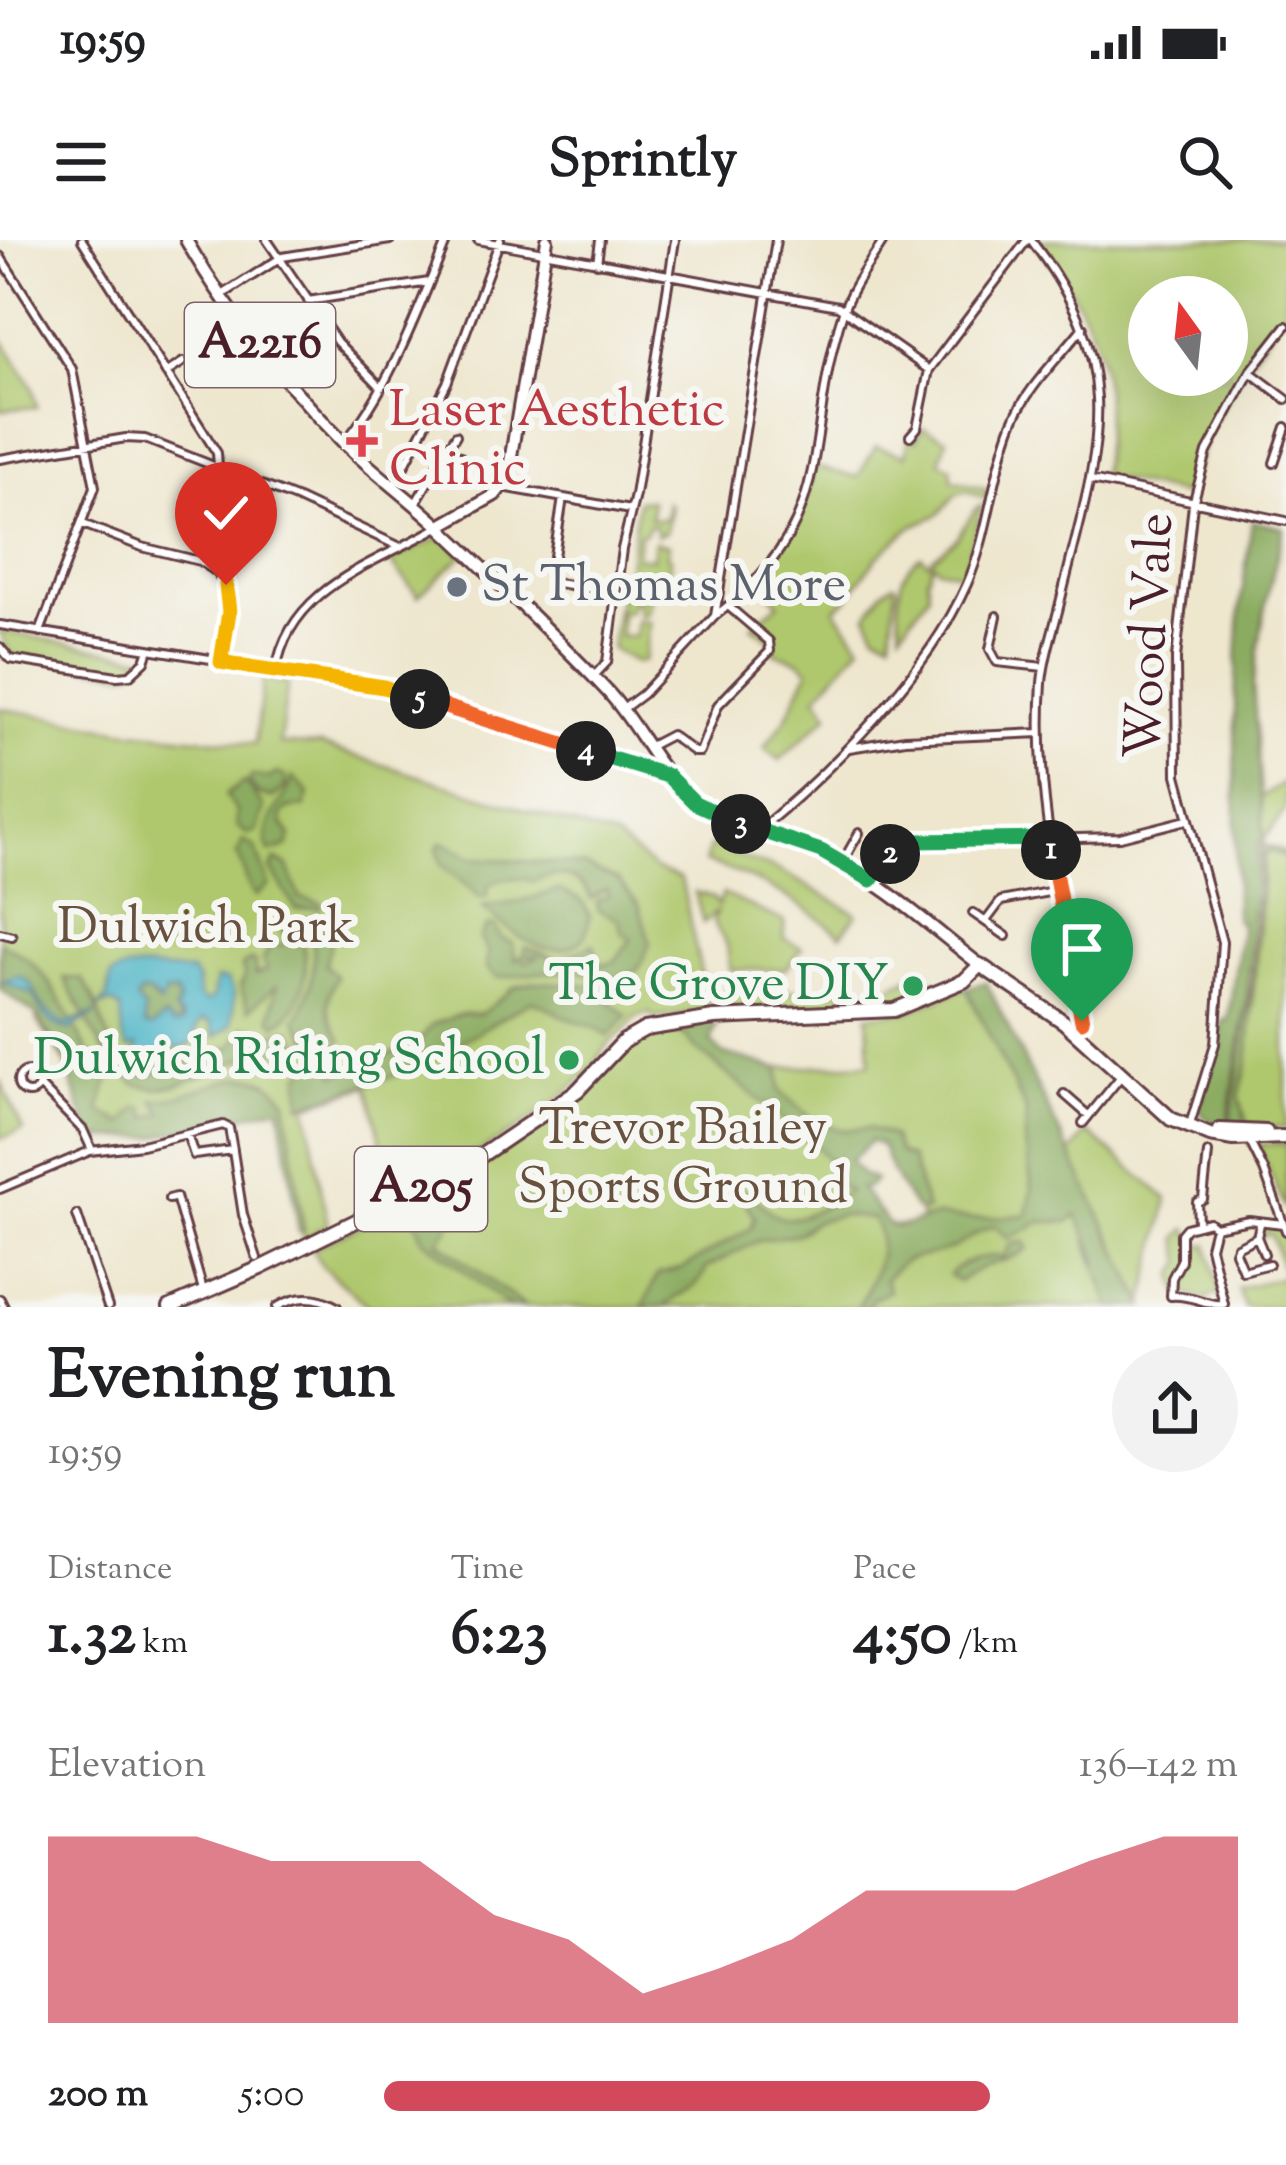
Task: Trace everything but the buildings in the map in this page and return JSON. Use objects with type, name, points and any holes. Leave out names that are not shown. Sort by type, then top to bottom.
[{"type":"highway","points":[[980,965],[1076,1031],[1210,1135],[1282,1136]]},
{"type":"highway","name":"A205","points":[[170,1307],[207,1294],[460,1170],[578,1090],[625,1041],[645,1029],[714,1018],[894,1010],[964,981],[980,965]]},
{"type":"highway","points":[[1187,1118],[1234,1131],[1282,1136]]},
{"type":"main road","name":"A2216","points":[[186,240],[222,296],[294,389],[344,443],[440,526],[593,677],[668,776],[710,812],[842,863],[871,880],[980,965]]},
{"type":"main road","points":[[440,526],[503,487],[548,240]]},
{"type":"street","points":[[82,240],[217,453],[218,466]]},
{"type":"street","points":[[267,240],[337,342],[381,387]]},
{"type":"street","points":[[222,296],[279,259],[390,240]]},
{"type":"street","points":[[344,443],[363,421],[381,387],[447,240]]},
{"type":"street","points":[[478,240],[844,308],[928,370]]},
{"type":"street","points":[[597,263],[600,240]]},
{"type":"street","points":[[593,677],[607,662],[676,240]]},
{"type":"street","points":[[715,616],[776,240]]},
{"type":"street","points":[[622,710],[644,694],[777,556],[801,516],[844,308],[884,240]]},
{"type":"street","points":[[910,436],[917,428],[928,370],[1029,240],[1083,327],[1097,374],[1098,438],[1044,667],[1040,733],[1049,839],[1081,1009],[1082,1021],[1076,1031]]},
{"type":"street","points":[[394,486],[447,383],[499,243]]},
{"type":"street","points":[[0,256],[72,369],[95,490],[40,632]]},
{"type":"street","points":[[308,301],[429,282]]},
{"type":"street","name":"Wood Vale","points":[[1187,1118],[1215,1044],[1222,942],[1177,775],[1174,702],[1193,504],[1204,457],[1250,372],[1286,326]]},
{"type":"street","points":[[195,355],[246,327]]},
{"type":"street","points":[[759,830],[849,748],[956,606],[973,567],[1013,421],[1030,392],[1083,327]]},
{"type":"street","points":[[1277,336],[1286,344]]},
{"type":"street","points":[[166,373],[183,362]]},
{"type":"street","points":[[1250,372],[1286,399]]},
{"type":"street","points":[[1274,463],[1286,427]]},
{"type":"street","points":[[415,505],[455,435]]},
{"type":"street","points":[[0,459],[140,438],[218,466],[398,546]]},
{"type":"street","points":[[447,450],[460,457]]},
{"type":"street","points":[[1090,480],[1286,521]]},
{"type":"street","points":[[503,487],[629,510]]},
{"type":"street","points":[[563,498],[550,582],[616,592]]},
{"type":"street","points":[[83,524],[142,548],[200,561],[218,572],[230,600],[221,662]]},
{"type":"street","points":[[276,671],[286,634],[340,578],[440,526]]},
{"type":"street","points":[[648,747],[671,735],[700,752],[718,705],[770,651],[769,641],[728,606]]},
{"type":"street","points":[[997,616],[990,649],[997,662],[1044,667]]},
{"type":"street","points":[[0,625],[384,687],[668,776]]},
{"type":"street","points":[[0,647],[10,658],[117,676],[130,675],[148,652]]},
{"type":"street","points":[[849,748],[905,739],[1040,733]]},
{"type":"street","points":[[871,880],[896,847],[907,842],[1120,837],[1187,820]]},
{"type":"street","points":[[842,863],[859,833]]},
{"type":"street","points":[[986,921],[1000,901],[1059,890]]},
{"type":"street","points":[[973,913],[1006,936]]},
{"type":"street","points":[[0,933],[12,936]]},
{"type":"street","points":[[1064,1094],[1086,1119],[1126,1074]]},
{"type":"street","points":[[40,1086],[82,1128],[92,1150]]},
{"type":"street","points":[[0,1189],[92,1150],[142,1145],[225,1125],[257,1258]]},
{"type":"street","points":[[1214,1227],[1242,1220],[1285,1227],[1250,1139],[1234,1131]]},
{"type":"street","points":[[187,1134],[194,1155],[233,1150]]},
{"type":"street","points":[[1198,1223],[1196,1208],[1207,1184],[1208,1154]]},
{"type":"street","points":[[170,1199],[176,1197],[207,1294]]},
{"type":"street","points":[[77,1215],[108,1307]]},
{"type":"street","points":[[1209,1222],[1214,1227],[1210,1247],[1223,1304],[1214,1306],[1190,1294],[1172,1296],[1172,1278],[1181,1261],[1180,1234],[1198,1223],[1209,1222]]},
{"type":"street","points":[[1261,1224],[1257,1238],[1264,1254]]},
{"type":"street","points":[[1257,1238],[1238,1247],[1239,1266],[1243,1271],[1269,1264]]},
{"type":"street","points":[[278,1307],[301,1298],[320,1299],[337,1307]]},
{"type":"green space","points":[[1034,240],[1286,240],[1286,309],[1248,363],[1248,276],[1128,276],[1128,396],[1228,396],[1209,429],[1187,495],[1101,476],[1104,376],[1098,349],[1075,297]]},
{"type":"green space","points":[[0,336],[33,388],[37,407],[0,410]]},
{"type":"green space","points":[[923,428],[947,439],[940,462],[951,467],[952,480],[987,489],[986,499],[967,491],[956,494],[938,515],[912,526],[877,557],[835,609],[861,645],[817,696],[829,714],[780,760],[764,748],[786,719],[809,670],[800,661],[775,653],[772,641],[752,626],[779,603],[761,585],[760,576],[799,516],[815,467],[858,477],[876,446],[906,456],[909,436],[916,441]]},
{"type":"green space","points":[[638,500],[651,500],[651,519],[666,519],[667,502],[671,506],[666,532],[657,535],[655,526],[649,525],[639,534],[637,557],[653,558],[654,542],[669,545],[667,583],[628,571]]},
{"type":"green space","points":[[982,506],[964,574],[938,568],[931,559],[956,539]]},
{"type":"green space","points":[[1252,521],[1284,528],[1253,684],[1264,840],[1258,843],[1247,997],[1227,1124],[1207,1120],[1198,1110],[1223,1020],[1228,1020],[1241,930],[1236,921],[1235,696]]},
{"type":"green space","points":[[441,537],[463,555],[418,596],[390,561]]},
{"type":"green space","points":[[921,556],[932,565],[927,578],[929,594],[901,631],[902,579]]},
{"type":"green space","points":[[623,577],[633,579],[632,597],[648,597],[653,582],[647,614],[639,615],[638,603],[633,602],[629,611],[621,612],[620,636],[635,636],[637,620],[650,622],[644,661],[635,663],[611,648]]},
{"type":"green space","points":[[893,584],[891,639],[877,633],[867,615]]},
{"type":"green space","points":[[0,631],[144,657],[133,671],[125,673],[10,655]]},
{"type":"green space","name":"Dulwich Park","points":[[264,675],[270,682],[288,679],[280,744],[320,745],[615,838],[656,870],[681,879],[709,1011],[655,1018],[649,1013],[635,1018],[586,1074],[544,1110],[469,1157],[394,1195],[368,1086],[307,1105],[328,1227],[304,1241],[282,1105],[153,1137],[91,1139],[65,1062],[38,1016],[0,989],[0,708],[122,730],[255,744]]},
{"type":"green space","points":[[277,773],[286,777],[285,788],[272,798],[258,794],[249,782],[252,776],[269,778]]},
{"type":"green space","points":[[293,777],[309,793],[305,807],[289,808],[282,814],[291,836],[288,846],[270,852],[266,842],[269,823]]},
{"type":"green space","points":[[244,782],[264,807],[256,832],[247,834],[237,826],[237,812],[226,795]]},
{"type":"green space","points":[[1286,782],[1286,809],[1264,840],[1260,798]]},
{"type":"green space","points":[[243,841],[255,848],[269,885],[256,896],[237,855]]},
{"type":"green space","points":[[442,842],[474,858],[583,865],[618,880],[639,905],[650,943],[639,968],[628,977],[614,979],[546,972],[498,978],[486,968],[488,953],[480,938],[487,926],[494,926],[502,939],[513,943],[515,960],[521,957],[526,962],[537,957],[523,955],[525,947],[560,960],[593,944],[601,965],[614,962],[631,939],[622,933],[618,919],[598,910],[597,901],[608,896],[606,889],[591,899],[581,884],[567,876],[534,881],[510,878],[493,883],[481,898],[442,865],[437,848]]},
{"type":"green space","points":[[1262,844],[1286,854],[1286,1128],[1230,1124],[1252,983]]},
{"type":"green space","points":[[1262,844],[1280,850],[1286,858],[1271,851],[1264,855],[1248,1062],[1239,1096],[1247,1125],[1230,1124],[1252,983]]},
{"type":"green space","points":[[710,846],[781,871],[857,914],[841,935],[777,891],[705,862]]},
{"type":"green space","points":[[275,860],[287,865],[300,898],[321,903],[321,908],[296,909],[271,869]]},
{"type":"green space","points":[[559,890],[581,900],[590,916],[585,936],[573,946],[545,948],[531,943],[482,907],[514,903]]},
{"type":"green space","points":[[695,892],[713,897],[718,905],[723,894],[785,922],[783,938],[802,948],[786,969],[730,970],[727,945],[713,922],[716,912],[703,923]]},
{"type":"green space","points":[[322,915],[321,929],[331,943],[325,965],[337,976],[328,1008],[342,1040],[338,1046],[309,1042],[296,1019],[308,994],[313,966],[306,918]]},
{"type":"green space","points":[[289,922],[303,946],[305,976],[295,1005],[276,1025],[271,1018],[276,986],[249,1010],[240,986],[245,977],[242,966],[251,960],[255,975],[267,970],[263,960],[272,941],[280,946],[287,942],[281,929]]},
{"type":"green space","points":[[0,943],[21,954],[51,985],[108,1081],[100,1111],[123,1124],[138,1107],[145,1108],[147,1118],[163,1113],[154,1100],[226,1081],[259,1078],[273,1086],[286,1101],[304,1231],[299,1232],[280,1107],[153,1137],[91,1139],[65,1062],[38,1016],[0,989]]},
{"type":"green space","name":"The Grove DIY","points":[[919,972],[939,984],[885,1003],[880,992]]},
{"type":"green space","points":[[64,978],[82,979],[113,1047],[132,1069],[146,1076],[232,1046],[244,1027],[274,1033],[289,1029],[301,1044],[256,1053],[178,1085],[156,1089],[135,1084],[109,1061]]},
{"type":"green space","points":[[535,982],[591,985],[627,1016],[608,1036],[531,1001],[412,1070],[301,1105],[300,1076],[312,1061],[328,1057],[336,1075],[415,1045],[433,1024],[462,1014],[481,1014],[515,987]]},
{"type":"green space","points":[[986,982],[1145,1307],[1111,1307],[1086,1239],[1100,1264],[1077,1215],[1068,1222],[1040,1222],[1008,1239],[995,1226],[952,1248],[901,1263],[885,1280],[889,1291],[873,1298],[867,1307],[858,1307],[877,1264],[878,1230],[873,1219],[841,1215],[813,1222],[798,1234],[758,1241],[706,1268],[694,1286],[665,1307],[643,1307],[658,1274],[681,1269],[751,1228],[755,1217],[742,1197],[743,1190],[783,1218],[813,1212],[849,1191],[838,1184],[835,1168],[818,1148],[682,1034],[650,1034],[717,1024],[711,1041],[721,1053],[779,1069],[780,1091],[815,1121],[892,1136],[899,1153],[911,1158],[927,1210],[918,1211],[908,1198],[882,1146],[871,1141],[850,1161],[875,1180],[860,1188],[889,1225],[898,1227],[936,1216],[1027,1215],[1032,1189],[1026,1110],[966,988]]},
{"type":"green space","name":"Trevor Bailey Sports Ground","points":[[966,988],[1123,1307],[369,1307],[322,1266],[312,1249],[467,1174],[582,1093],[637,1040],[681,1026],[818,1139],[857,1199],[889,1226],[922,1224],[920,1209],[887,1135],[873,1132],[847,1145],[774,1091],[779,1068],[870,1063],[868,1015],[908,1011]]},
{"type":"green space","points":[[860,990],[861,1005],[717,1015],[714,995]]},
{"type":"green space","points":[[148,992],[158,1003],[168,992],[177,995],[175,1010],[182,1023],[174,1026],[165,1017],[146,1027],[144,1009],[136,999]]},
{"type":"green space","points":[[0,1080],[23,1130],[0,1139]]},
{"type":"green space","points":[[1087,1132],[1168,1199],[1144,1303],[1070,1154]]},
{"type":"green space","points":[[1286,1144],[1286,1210],[1259,1147]]},
{"type":"green space","points":[[454,1185],[458,1211],[439,1242],[525,1307],[510,1307],[423,1239],[412,1213],[417,1204]]},
{"type":"green space","points":[[1264,1226],[1281,1226],[1286,1237],[1285,1307],[1244,1307],[1238,1288],[1284,1273],[1271,1234],[1261,1236]]},
{"type":"green space","points":[[1187,1229],[1199,1245],[1208,1245],[1220,1296],[1211,1295],[1208,1300],[1179,1292],[1175,1275],[1183,1262],[1178,1238]]},
{"type":"green space","points":[[1025,1242],[1028,1248],[1019,1254],[959,1282],[949,1275],[974,1260],[1003,1257],[1011,1244]]},
{"type":"water","points":[[124,970],[192,972],[199,997],[206,1002],[213,998],[216,979],[227,980],[234,993],[232,1025],[215,1037],[211,1023],[202,1020],[190,1044],[176,1049],[168,1043],[159,1064],[139,1064],[137,1046],[128,1049],[123,1038],[121,1009],[112,1003],[99,1007],[107,998],[111,976]],"holes":[[[142,992],[152,994],[160,1004],[165,993],[175,993],[179,1001],[175,1011],[182,1023],[174,1025],[165,1017],[153,1027],[145,1026],[144,1009],[136,1000]]]},
{"type":"water","points":[[19,976],[64,1025],[96,1013],[70,1030],[58,1026],[43,1012],[35,995],[2,982]]},
{"type":"place","name":"Laser Aesthetic Clinic","points":[[362,441]]},
{"type":"place","name":"St Thomas More","points":[[457,587]]},
{"type":"place","name":"The Grove DIY","points":[[913,986]]},
{"type":"place","name":"Dulwich Riding School","points":[[569,1060]]},
{"type":"route","points":[[226,585],[230,600],[221,662],[384,687],[668,776],[710,812],[821,851],[871,880],[896,847],[907,842],[1049,839],[1082,1021]]}]
